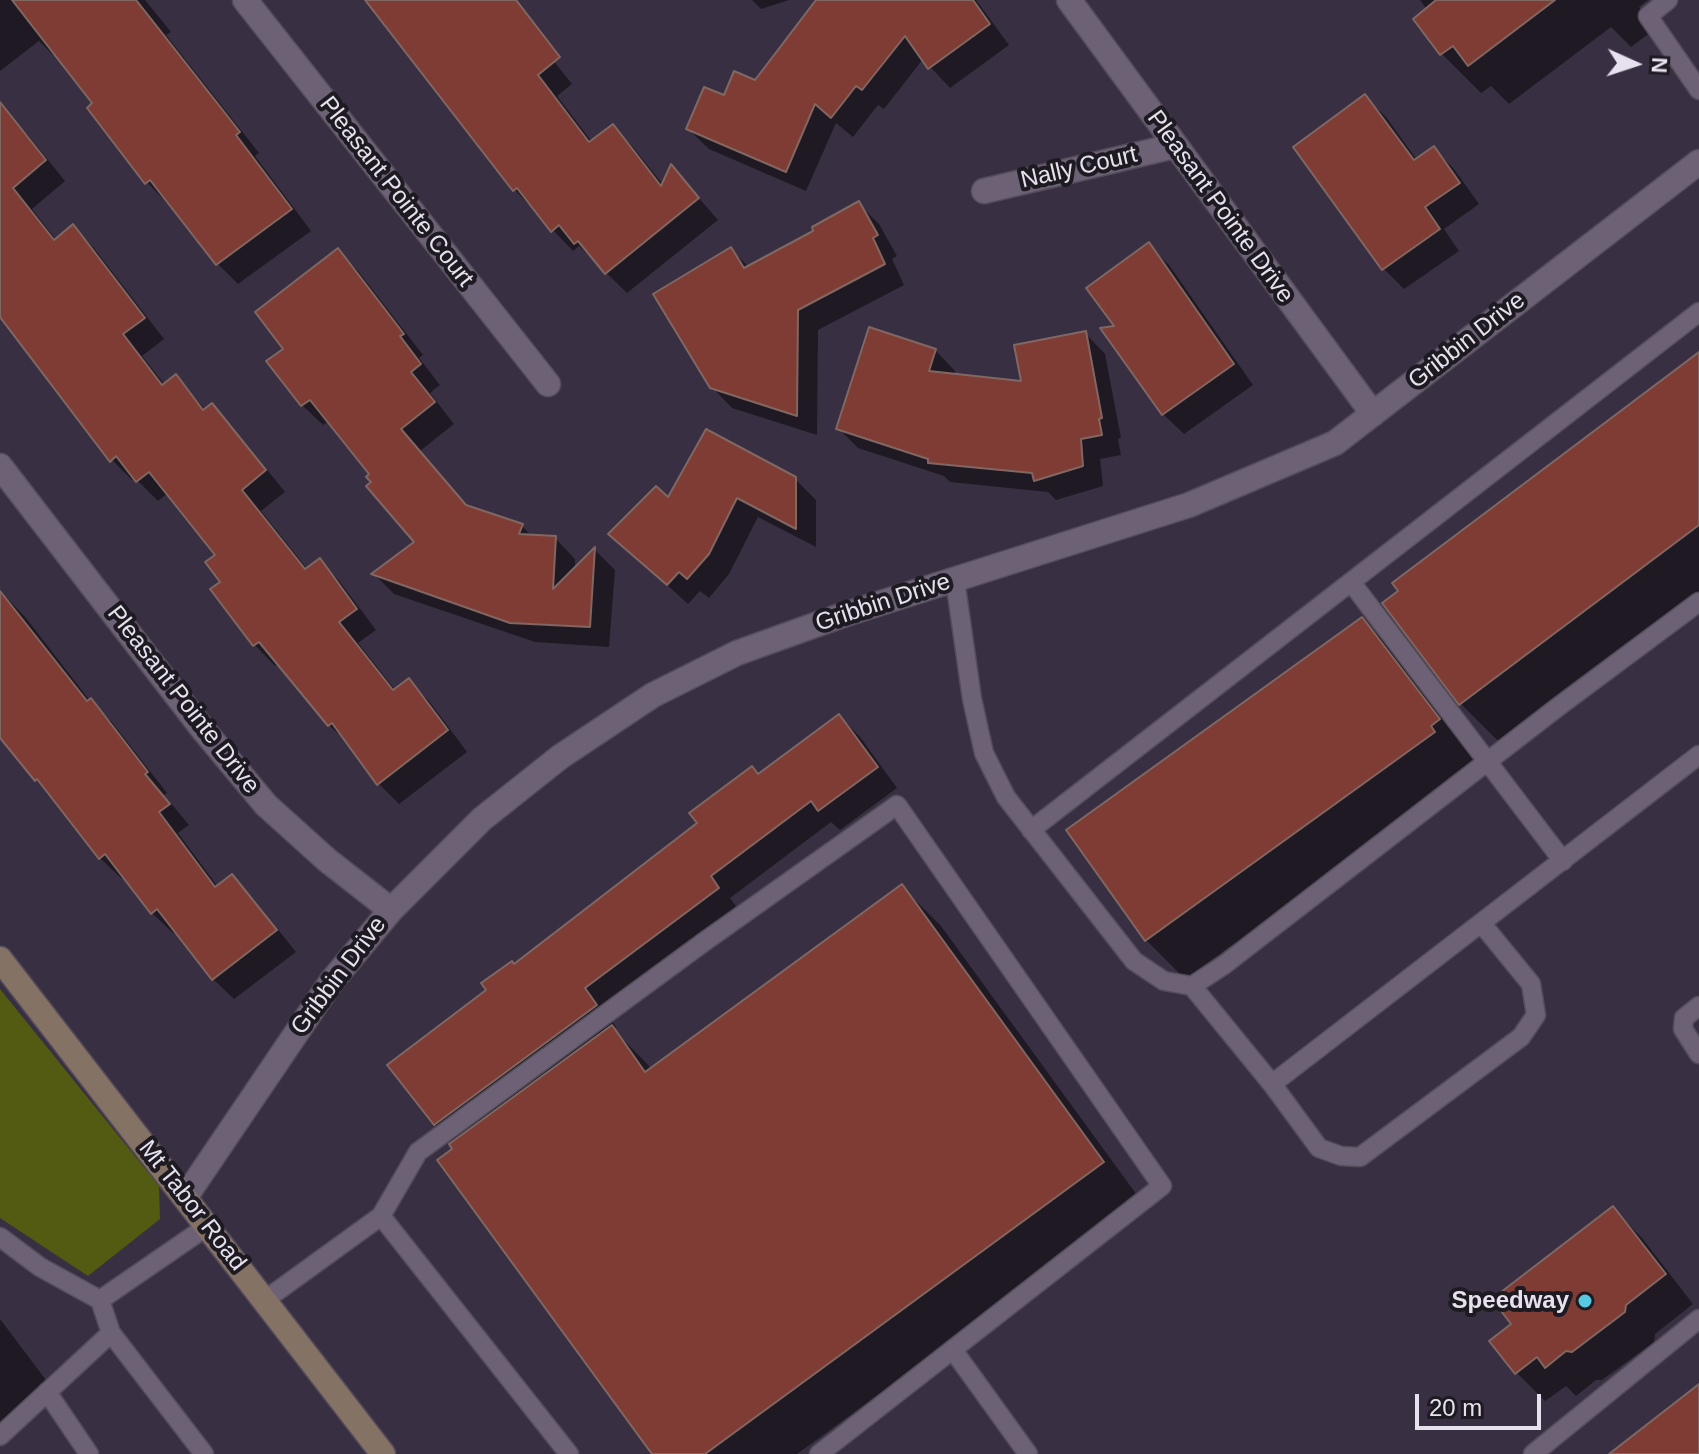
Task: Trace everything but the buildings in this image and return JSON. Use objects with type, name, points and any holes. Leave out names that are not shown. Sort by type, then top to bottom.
[{"type":"street","name":"Pleasant Pointe Court","points":[[245,0],[548,384]]},
{"type":"street","name":"Pleasant Pointe Drive","points":[[1069,0],[1373,414]]},
{"type":"street","name":"Nally Court","points":[[984,191],[1174,146]]},
{"type":"street","name":"Gribbin Drive","points":[[186,1196],[331,982],[391,910],[482,819],[560,757],[653,695],[737,653],[1189,505],[1335,443],[1699,162]]},
{"type":"street","name":"Pleasant Pointe Drive","points":[[0,466],[201,727],[266,805],[327,860],[391,910]]},
{"type":"street","name":"Mt Tabor Road","points":[[0,959],[209,1225],[383,1454]]},
{"type":"lane","points":[[1668,0],[1648,16],[1699,90]]},
{"type":"lane","points":[[1031,830],[1699,312]]},
{"type":"lane","points":[[955,580],[972,699],[984,753],[1006,797],[1134,961],[1164,981],[1192,986],[1272,1084],[1319,1148],[1341,1156],[1360,1157],[1521,1037],[1536,1015],[1531,984],[1482,924]]},
{"type":"lane","points":[[1351,582],[1563,861]]},
{"type":"lane","points":[[1192,986],[1224,965],[1699,602]]},
{"type":"lane","points":[[1272,1084],[1699,755]]},
{"type":"lane","points":[[265,1300],[381,1216],[418,1152],[897,805],[1162,1186],[819,1454]]},
{"type":"lane","points":[[1699,1006],[1684,1018],[1683,1029],[1699,1054]]},
{"type":"lane","points":[[381,1216],[569,1454]]},
{"type":"lane","points":[[100,1300],[209,1225]]},
{"type":"lane","points":[[0,1237],[40,1267],[100,1300],[111,1333],[204,1454]]},
{"type":"lane","points":[[1533,1454],[1699,1319]]},
{"type":"lane","points":[[0,1436],[111,1333]]},
{"type":"lane","points":[[953,1350],[1028,1454]]},
{"type":"lane","points":[[47,1392],[89,1454]]},
{"type":"green space","points":[[0,989],[159,1186],[160,1219],[88,1276],[0,1218]]},
{"type":"place","name":"Speedway","points":[[1585,1301]]}]
